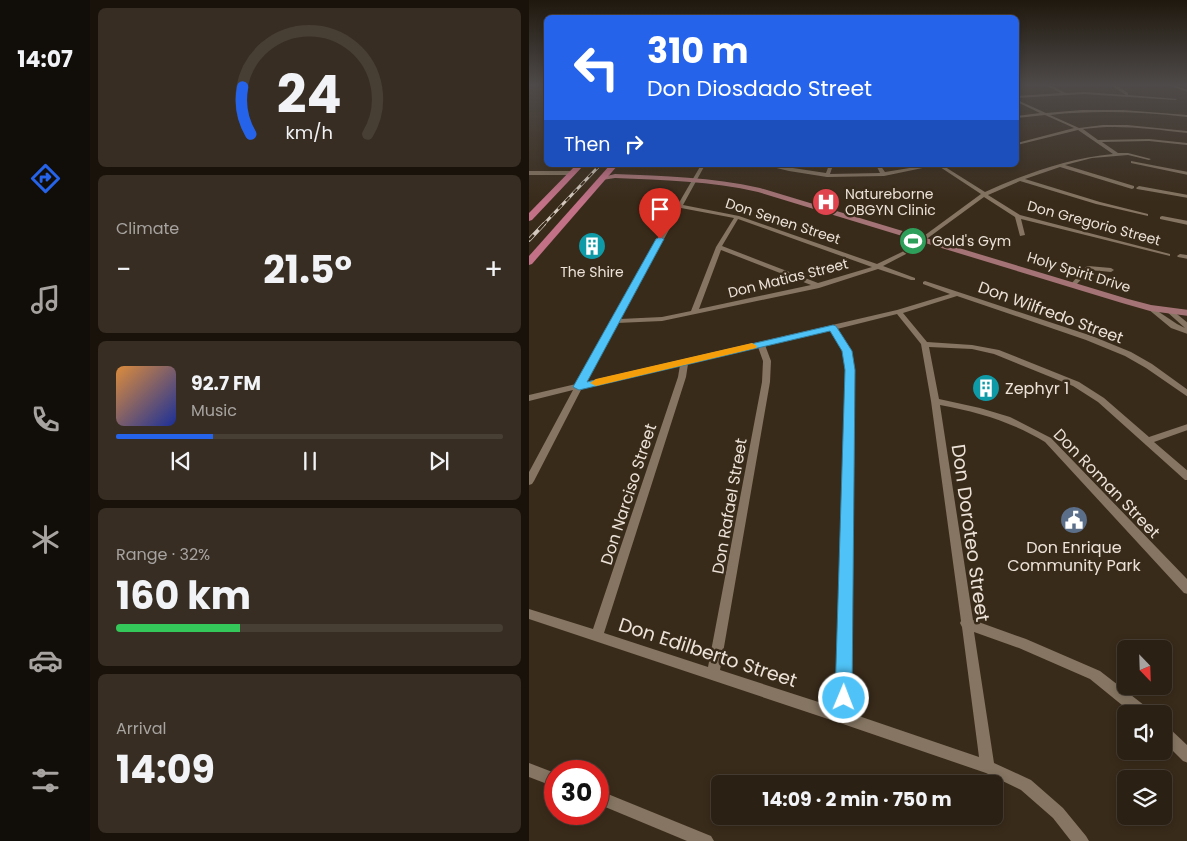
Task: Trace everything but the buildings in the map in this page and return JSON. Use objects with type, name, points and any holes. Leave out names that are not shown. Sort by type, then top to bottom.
[{"type":"main road","points":[[529,218],[578,167]]},
{"type":"main road","points":[[529,262],[608,176],[613,167]]},
{"type":"main road","name":"Holy Spirit Drive","points":[[608,176],[695,179],[725,182],[760,190],[1150,308],[1187,314]]},
{"type":"street","points":[[1066,123],[1099,141],[1123,158]]},
{"type":"street","points":[[1019,144],[1079,129],[1124,126],[1187,132]]},
{"type":"street","points":[[1099,141],[1149,140],[1187,144]]},
{"type":"street","name":"Don Matias Street","points":[[614,321],[652,321],[819,286],[879,266],[904,253],[983,195],[1020,179],[1060,165],[1116,154],[1132,154],[1149,159]]},
{"type":"street","points":[[1133,162],[1187,174]]},
{"type":"street","points":[[1060,165],[1132,187]]},
{"type":"street","points":[[529,481],[614,321],[702,167]]},
{"type":"street","points":[[777,167],[827,176],[858,177],[884,175],[925,167]]},
{"type":"street","points":[[827,176],[830,167]]},
{"type":"street","points":[[879,167],[884,175]]},
{"type":"street","name":"Don Gregorio Street","points":[[942,167],[1018,216],[1168,255]]},
{"type":"street","points":[[529,173],[571,173]]},
{"type":"street","points":[[1020,179],[1064,194],[1146,215]]},
{"type":"street","points":[[1139,188],[1187,197]]},
{"type":"street","name":"Don Senen Street","points":[[679,206],[737,217],[879,266]]},
{"type":"street","points":[[1018,216],[1021,235]]},
{"type":"street","points":[[694,312],[719,247],[737,217]]},
{"type":"street","points":[[1162,218],[1187,223]]},
{"type":"street","points":[[719,247],[819,286]]},
{"type":"street","points":[[879,266],[913,279]]},
{"type":"street","points":[[1073,285],[1088,268],[1111,270]]},
{"type":"street","name":"Don Wilfredo Street","points":[[925,283],[1089,338],[1128,354],[1149,366],[1187,395]]},
{"type":"street","points":[[529,398],[899,312],[956,294]]},
{"type":"street","points":[[1150,308],[1174,326],[1187,332]]},
{"type":"street","points":[[1170,311],[1187,327]]},
{"type":"street","name":"Don Doroteo Street","points":[[899,312],[925,344],[988,767]]},
{"type":"street","points":[[833,328],[847,351],[850,370],[843,717]]},
{"type":"street","name":"Don Rafael Street","points":[[713,674],[766,382],[767,361],[761,344]]},
{"type":"street","points":[[925,344],[972,347],[996,352],[1076,384],[1101,400],[1187,477]]},
{"type":"street","name":"Don Narciso Street","points":[[597,635],[682,377],[685,361]]},
{"type":"street","name":"Don Roman Street","points":[[935,401],[992,412],[1028,427],[1048,440],[1187,589]]},
{"type":"street","points":[[1148,441],[1187,427]]},
{"type":"street","name":"Don Edilberto Street","points":[[529,614],[597,635],[988,767],[1025,785],[1058,813],[1081,841]]},
{"type":"street","points":[[966,624],[1022,643],[1095,675],[1133,705]]},
{"type":"street","points":[[1172,741],[1187,756]]},
{"type":"street","points":[[529,770],[544,776]]},
{"type":"street","points":[[609,801],[706,841]]},
{"type":"railway","points":[[543,225],[598,167]]},
{"type":"railway","points":[[529,240],[544,224]]},
{"type":"slow traffic","points":[[596,383],[752,346]]},
{"type":"place","name":"Natureborne OBGYN Clinic","points":[[826,202]]},
{"type":"place","name":"Gold's Gym","points":[[913,241]]},
{"type":"place","name":"The Shire","points":[[592,246]]},
{"type":"place","name":"Zephyr 1","points":[[986,388]]},
{"type":"place","name":"Don Enrique Community Park","points":[[1074,520]]},
{"type":"route","points":[[660,239],[579,387],[833,328],[847,351],[850,360],[850,370],[844,698]]}]
